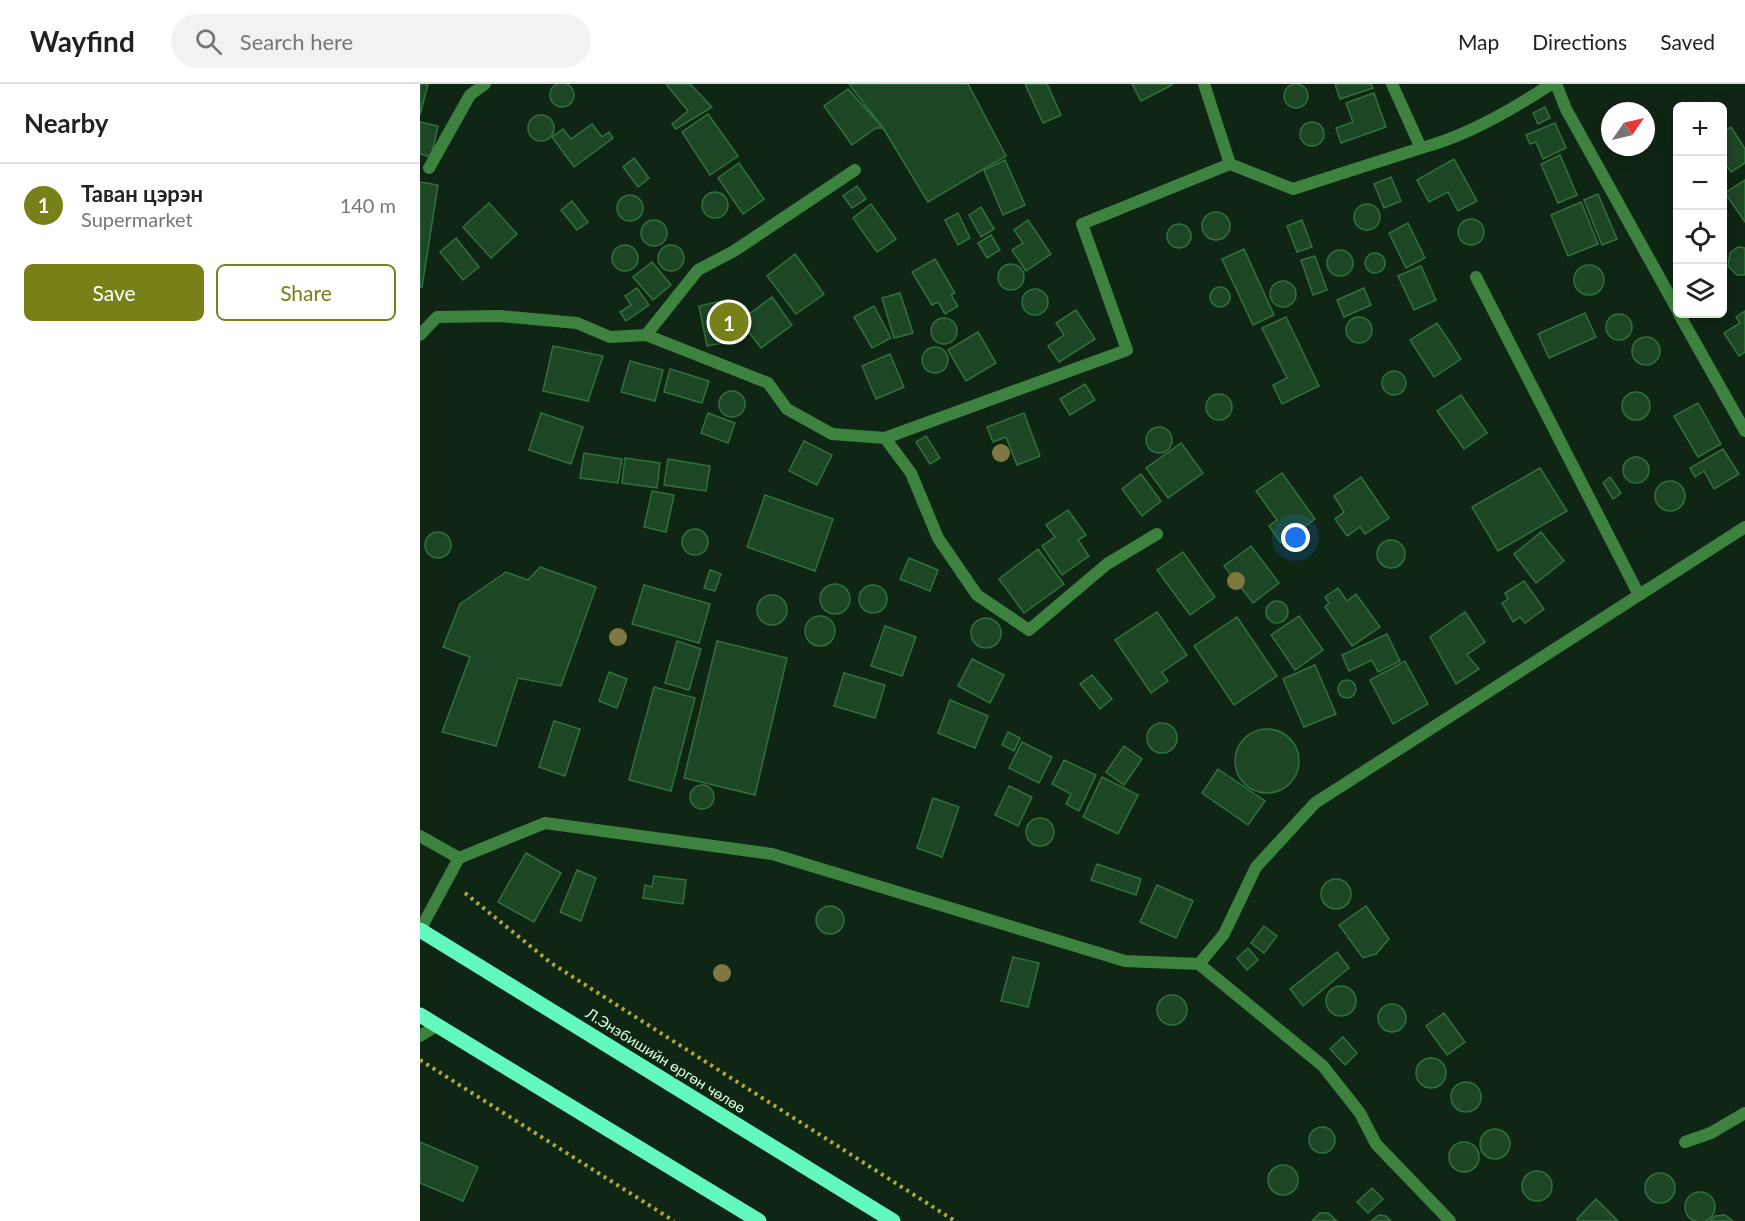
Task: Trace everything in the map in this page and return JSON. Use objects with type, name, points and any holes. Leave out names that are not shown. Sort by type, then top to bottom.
[{"type":"main road","name":"Л.Энэбишийн өргөн чөлөө","points":[[420,930],[893,1221]]},
{"type":"main road","points":[[420,1015],[759,1221]]},
{"type":"street","points":[[429,168],[470,95],[485,84]]},
{"type":"street","points":[[1204,84],[1230,164]]},
{"type":"street","points":[[1392,84],[1421,148]]},
{"type":"street","points":[[420,335],[437,317],[500,316],[577,323],[610,337],[646,335],[768,383],[787,409],[832,434],[885,438],[1127,350],[1082,224],[1230,164],[1293,189],[1447,141],[1528,99],[1551,84]]},
{"type":"street","points":[[1556,84],[1566,109],[1673,303]]},
{"type":"street","points":[[646,335],[698,270],[734,251],[855,170]]},
{"type":"street","points":[[1476,277],[1640,595]]},
{"type":"street","points":[[1681,318],[1745,431]]},
{"type":"street","points":[[885,438],[911,473],[938,538],[977,595],[1029,630],[1107,564],[1157,534]]},
{"type":"street","points":[[1199,964],[1224,934],[1256,867],[1315,803],[1745,526]]},
{"type":"street","points":[[420,930],[459,858],[545,823],[772,854],[1125,961],[1199,964],[1323,1066],[1360,1113],[1376,1144],[1450,1221]]},
{"type":"street","points":[[420,836],[459,858]]},
{"type":"street","points":[[420,1036],[438,1025]]},
{"type":"street","points":[[1685,1142],[1711,1133],[1745,1113]]},
{"type":"path","points":[[448,879],[551,963],[955,1221]]},
{"type":"path","points":[[420,1059],[674,1221]]},
{"type":"building","points":[[562,83],[571,86],[574,95],[571,104],[562,107],[553,104],[550,95],[553,86]]},
{"type":"building","points":[[420,84],[428,84],[420,115]]},
{"type":"building","points":[[666,84],[690,84],[712,107],[676,129],[672,124],[688,111]]},
{"type":"building","points":[[849,84],[968,84],[1006,156],[928,202],[883,128]]},
{"type":"building","points":[[1025,84],[1047,84],[1061,115],[1043,123]]},
{"type":"building","points":[[1132,84],[1171,84],[1172,85],[1141,101]]},
{"type":"building","points":[[1296,84],[1305,87],[1308,96],[1305,105],[1296,108],[1287,105],[1284,96],[1287,87]]},
{"type":"building","points":[[1335,84],[1371,84],[1373,88],[1340,99]]},
{"type":"building","points":[[848,89],[883,128],[876,128],[852,145],[824,106]]},
{"type":"building","points":[[1374,93],[1386,127],[1341,143],[1336,128],[1353,122],[1346,103]]},
{"type":"building","points":[[1545,107],[1550,118],[1538,124],[1533,113]]},
{"type":"building","points":[[708,114],[738,156],[710,175],[682,132]]},
{"type":"building","points":[[541,115],[550,119],[554,128],[550,137],[541,141],[532,137],[528,128],[532,119]]},
{"type":"building","points":[[420,122],[438,126],[431,157],[420,154]]},
{"type":"building","points":[[1307,122],[1317,122],[1324,129],[1324,139],[1317,146],[1307,146],[1300,139],[1300,129]]},
{"type":"building","points":[[1555,123],[1566,148],[1543,159],[1536,142],[1530,144],[1526,135]]},
{"type":"building","points":[[592,124],[602,137],[609,132],[613,138],[574,167],[552,137],[563,129],[571,139]]},
{"type":"building","points":[[1731,127],[1745,149],[1745,163],[1731,172],[1727,166],[1727,129]]},
{"type":"building","points":[[1560,155],[1577,195],[1558,203],[1541,164]]},
{"type":"building","points":[[634,158],[649,178],[638,187],[623,167]]},
{"type":"building","points":[[1454,159],[1477,201],[1458,211],[1448,192],[1429,202],[1417,180]]},
{"type":"building","points":[[1005,160],[1025,205],[1003,215],[984,170]]},
{"type":"building","points":[[739,163],[764,199],[743,214],[718,178]]},
{"type":"building","points":[[1391,177],[1401,201],[1384,208],[1374,184]]},
{"type":"building","points":[[1745,180],[1745,222],[1727,196],[1727,192]]},
{"type":"building","points":[[420,182],[438,185],[422,287],[420,287]]},
{"type":"building","points":[[857,186],[866,199],[852,208],[843,196]]},
{"type":"building","points":[[715,192],[724,196],[728,205],[724,214],[715,218],[706,214],[702,205],[706,196]]},
{"type":"building","points":[[1598,194],[1617,239],[1602,245],[1584,200]]},
{"type":"building","points":[[630,195],[639,199],[643,208],[639,217],[630,221],[621,217],[617,208],[621,199]]},
{"type":"building","points":[[572,201],[588,222],[577,230],[561,210]]},
{"type":"building","points":[[1581,202],[1598,244],[1568,256],[1551,215]]},
{"type":"building","points":[[489,203],[517,234],[491,258],[463,227]]},
{"type":"building","points":[[871,204],[896,239],[877,252],[853,218]]},
{"type":"building","points":[[1367,204],[1376,208],[1380,217],[1376,226],[1367,230],[1358,226],[1354,217],[1358,208]]},
{"type":"building","points":[[981,207],[994,229],[981,237],[969,215]]},
{"type":"building","points":[[1216,212],[1226,216],[1230,226],[1226,236],[1216,240],[1206,236],[1202,226],[1206,216]]},
{"type":"building","points":[[958,213],[970,238],[958,245],[945,220]]},
{"type":"building","points":[[1471,219],[1480,223],[1484,232],[1480,241],[1471,245],[1462,241],[1458,232],[1462,223]]},
{"type":"building","points":[[654,220],[663,224],[667,233],[663,242],[654,246],[645,242],[641,233],[645,224]]},
{"type":"building","points":[[1028,220],[1051,254],[1026,271],[1012,250],[1023,243],[1014,230]]},
{"type":"building","points":[[1302,220],[1312,247],[1297,252],[1287,226]]},
{"type":"building","points":[[1408,223],[1425,258],[1406,268],[1389,233]]},
{"type":"building","points":[[1179,224],[1188,227],[1191,236],[1188,245],[1179,248],[1170,245],[1167,236],[1170,227]]},
{"type":"building","points":[[991,235],[1000,250],[987,258],[978,243]]},
{"type":"building","points":[[456,238],[479,267],[463,280],[440,252]]},
{"type":"building","points":[[625,245],[634,249],[638,258],[634,267],[625,271],[616,267],[612,258],[616,249]]},
{"type":"building","points":[[671,245],[680,249],[684,258],[680,267],[671,271],[662,267],[658,258],[662,249]]},
{"type":"building","points":[[1738,247],[1745,248],[1745,275],[1737,275],[1728,266],[1730,253]]},
{"type":"building","points":[[1244,249],[1274,315],[1253,325],[1222,259]]},
{"type":"building","points":[[1340,250],[1349,254],[1353,263],[1349,272],[1340,276],[1331,272],[1327,263],[1331,254]]},
{"type":"building","points":[[1375,253],[1382,256],[1385,263],[1382,270],[1375,273],[1368,270],[1365,263],[1368,256]]},
{"type":"building","points":[[795,254],[824,294],[796,314],[767,276]]},
{"type":"building","points":[[1315,256],[1327,290],[1313,295],[1301,260]]},
{"type":"building","points":[[935,259],[955,293],[951,295],[958,306],[945,314],[938,302],[932,305],[912,272]]},
{"type":"building","points":[[652,262],[671,285],[653,300],[633,277]]},
{"type":"building","points":[[1011,264],[1020,268],[1024,277],[1020,286],[1011,290],[1002,286],[998,277],[1002,268]]},
{"type":"building","points":[[1589,265],[1600,269],[1604,280],[1600,291],[1589,295],[1578,291],[1574,280],[1578,269]]},
{"type":"building","points":[[1421,266],[1436,300],[1414,310],[1398,276]]},
{"type":"building","points":[[1283,281],[1292,285],[1296,294],[1292,303],[1283,307],[1274,303],[1270,294],[1274,285]]},
{"type":"building","points":[[1220,287],[1227,290],[1230,297],[1227,304],[1220,307],[1213,304],[1210,297],[1213,290]]},
{"type":"building","points":[[637,288],[649,305],[626,321],[620,312],[631,305],[625,296]]},
{"type":"building","points":[[1364,288],[1371,305],[1344,317],[1337,300]]},
{"type":"building","points":[[1035,289],[1044,293],[1048,302],[1044,311],[1035,315],[1026,311],[1022,302],[1026,293]]},
{"type":"building","points":[[900,293],[913,333],[894,338],[882,298]]},
{"type":"building","points":[[772,297],[792,325],[761,348],[740,321]]},
{"type":"building","points":[[727,300],[735,341],[707,346],[699,306]]},
{"type":"building","points":[[874,306],[891,338],[872,348],[854,317]]},
{"type":"building","points":[[1076,310],[1095,339],[1059,362],[1048,346],[1064,335],[1056,323]]},
{"type":"building","points":[[1745,311],[1745,352],[1739,356],[1724,333],[1740,323],[1736,317]]},
{"type":"building","points":[[1585,313],[1596,337],[1549,358],[1538,334]]},
{"type":"building","points":[[1619,314],[1628,318],[1632,327],[1628,336],[1619,340],[1610,336],[1606,327],[1610,318]]},
{"type":"building","points":[[1286,317],[1319,386],[1282,404],[1273,385],[1287,378],[1262,328]]},
{"type":"building","points":[[1359,317],[1368,321],[1372,330],[1368,339],[1359,343],[1350,339],[1346,330],[1350,321]]},
{"type":"building","points":[[944,318],[953,322],[957,331],[953,340],[944,344],[935,340],[931,331],[935,322]]},
{"type":"building","points":[[1437,323],[1461,359],[1434,377],[1410,340]]},
{"type":"building","points":[[978,332],[996,363],[966,381],[948,350]]},
{"type":"building","points":[[1646,337],[1656,341],[1660,351],[1656,361],[1646,365],[1636,361],[1632,351],[1636,341]]},
{"type":"building","points":[[553,346],[603,356],[588,401],[543,391]]},
{"type":"building","points":[[935,347],[944,351],[948,360],[944,369],[935,373],[926,369],[922,360],[926,351]]},
{"type":"building","points":[[890,354],[904,387],[876,399],[862,366]]},
{"type":"building","points":[[630,361],[663,370],[655,401],[621,392]]},
{"type":"building","points":[[670,369],[709,381],[702,403],[664,392]]},
{"type":"building","points":[[1394,371],[1403,374],[1406,383],[1403,392],[1394,395],[1385,392],[1382,383],[1385,374]]},
{"type":"building","points":[[1085,384],[1095,400],[1070,415],[1060,399]]},
{"type":"building","points":[[732,391],[741,395],[745,404],[741,413],[732,417],[723,413],[719,404],[723,395]]},
{"type":"building","points":[[1636,392],[1646,396],[1650,406],[1646,416],[1636,420],[1626,416],[1622,406],[1626,396]]},
{"type":"building","points":[[1219,394],[1228,398],[1232,407],[1228,416],[1219,420],[1210,416],[1206,407],[1210,398]]},
{"type":"building","points":[[1461,395],[1487,433],[1464,449],[1437,411]]},
{"type":"building","points":[[1698,403],[1721,444],[1698,457],[1674,416]]},
{"type":"building","points":[[541,413],[583,427],[571,464],[529,450]]},
{"type":"building","points":[[708,413],[735,423],[728,443],[701,433]]},
{"type":"building","points":[[1024,413],[1040,456],[1017,465],[1006,437],[993,442],[987,427]]},
{"type":"building","points":[[1159,427],[1168,431],[1172,440],[1168,449],[1159,453],[1150,449],[1146,440],[1150,431]]},
{"type":"building","points":[[926,436],[940,458],[930,464],[916,442]]},
{"type":"building","points":[[804,441],[832,455],[817,485],[789,471]]},
{"type":"building","points":[[1181,443],[1203,473],[1168,498],[1146,468]]},
{"type":"building","points":[[1723,449],[1739,474],[1714,489],[1704,471],[1695,477],[1690,468]]},
{"type":"building","points":[[584,453],[622,459],[618,483],[580,478]]},
{"type":"building","points":[[1636,457],[1645,461],[1649,470],[1645,479],[1636,483],[1627,479],[1623,470],[1627,461]]},
{"type":"building","points":[[625,458],[660,463],[657,488],[622,483]]},
{"type":"building","points":[[668,459],[710,466],[706,491],[664,485]]},
{"type":"building","points":[[1540,468],[1567,511],[1498,551],[1472,507]]},
{"type":"building","points":[[1282,473],[1315,519],[1281,543],[1269,526],[1277,520],[1256,491]]},
{"type":"building","points":[[1141,474],[1161,501],[1142,516],[1122,489]]},
{"type":"building","points":[[1361,477],[1389,518],[1365,534],[1360,527],[1347,536],[1335,519],[1344,512],[1334,496]]},
{"type":"building","points":[[1610,477],[1621,493],[1613,499],[1603,483]]},
{"type":"building","points":[[1670,481],[1676,482],[1684,490],[1684,502],[1676,510],[1670,511],[1664,510],[1656,502],[1655,496],[1656,490],[1664,482]]},
{"type":"building","points":[[652,491],[674,495],[666,532],[644,527]]},
{"type":"building","points":[[765,495],[833,519],[815,571],[747,547]]},
{"type":"building","points":[[1068,510],[1086,535],[1078,540],[1089,556],[1062,575],[1042,546],[1055,537],[1046,525]]},
{"type":"building","points":[[695,529],[704,533],[708,542],[704,551],[695,555],[686,551],[682,542],[686,533]]},
{"type":"building","points":[[438,532],[447,536],[451,545],[447,554],[438,558],[429,554],[425,545],[429,536]]},
{"type":"building","points":[[1541,532],[1564,561],[1536,583],[1514,554]]},
{"type":"building","points":[[1391,540],[1401,544],[1405,554],[1401,564],[1391,568],[1381,564],[1377,554],[1381,544]]},
{"type":"building","points":[[1251,546],[1279,583],[1253,603],[1224,566]]},
{"type":"building","points":[[1038,549],[1064,584],[1024,613],[999,579]]},
{"type":"building","points":[[1183,552],[1215,597],[1190,615],[1157,570]]},
{"type":"building","points":[[909,558],[938,570],[930,591],[900,579]]},
{"type":"building","points":[[540,567],[596,587],[561,686],[518,678],[496,746],[442,732],[470,657],[443,647],[460,604],[506,572],[528,580]]},
{"type":"building","points":[[710,570],[721,574],[715,591],[704,588]]},
{"type":"building","points":[[1524,581],[1544,609],[1525,623],[1520,617],[1513,622],[1502,603],[1508,599],[1505,593]]},
{"type":"building","points":[[835,584],[845,589],[850,599],[845,609],[835,614],[825,609],[820,599],[825,589]]},
{"type":"building","points":[[644,585],[710,604],[699,643],[632,624]]},
{"type":"building","points":[[873,585],[883,589],[887,599],[883,609],[873,613],[863,609],[859,599],[863,589]]},
{"type":"building","points":[[1338,588],[1347,601],[1356,594],[1380,627],[1352,646],[1325,607],[1329,603],[1325,597]]},
{"type":"building","points":[[772,595],[782,600],[787,610],[782,620],[772,625],[762,620],[757,610],[762,600]]},
{"type":"building","points":[[1277,601],[1285,604],[1288,612],[1285,620],[1277,623],[1269,620],[1266,612],[1269,604]]},
{"type":"building","points":[[1157,612],[1187,655],[1162,672],[1168,681],[1151,693],[1115,640]]},
{"type":"building","points":[[1465,612],[1485,642],[1467,655],[1479,669],[1456,684],[1430,637]]},
{"type":"building","points":[[820,616],[830,621],[835,631],[830,641],[820,646],[810,641],[805,631],[810,621]]},
{"type":"building","points":[[1299,616],[1323,650],[1295,670],[1271,635]]},
{"type":"building","points":[[1237,617],[1277,676],[1234,705],[1194,646]]},
{"type":"building","points":[[986,618],[996,623],[1001,633],[996,643],[986,648],[976,643],[971,633],[976,623]]},
{"type":"building","points":[[885,626],[916,637],[902,676],[871,666]]},
{"type":"building","points":[[1387,634],[1400,661],[1378,672],[1372,660],[1349,671],[1342,655]]},
{"type":"building","points":[[677,641],[701,649],[689,690],[665,683]]},
{"type":"building","points":[[717,641],[787,658],[755,795],[684,778]]},
{"type":"building","points":[[972,659],[1004,675],[990,703],[958,686]]},
{"type":"building","points":[[1405,661],[1428,704],[1393,724],[1370,680]]},
{"type":"building","points":[[1315,665],[1336,714],[1304,727],[1283,679]]},
{"type":"building","points":[[609,672],[627,679],[617,708],[599,701]]},
{"type":"building","points":[[844,673],[885,685],[875,718],[834,706]]},
{"type":"building","points":[[1092,675],[1112,699],[1100,709],[1080,684]]},
{"type":"building","points":[[1343,680],[1351,680],[1356,685],[1354,696],[1343,698],[1338,693],[1338,685]]},
{"type":"building","points":[[654,687],[695,698],[671,791],[629,780]]},
{"type":"building","points":[[950,700],[988,716],[975,748],[938,733]]},
{"type":"building","points":[[554,721],[580,729],[565,776],[539,767]]},
{"type":"building","points":[[1162,723],[1172,728],[1177,738],[1172,748],[1162,753],[1152,748],[1147,738],[1152,728]]},
{"type":"building","points":[[1267,729],[1285,735],[1293,743],[1299,761],[1293,779],[1285,787],[1267,793],[1249,787],[1241,779],[1235,761],[1241,743],[1249,735]]},
{"type":"building","points":[[1008,732],[1020,738],[1014,751],[1002,745]]},
{"type":"building","points":[[1022,742],[1052,757],[1039,783],[1009,768]]},
{"type":"building","points":[[1124,746],[1142,759],[1124,785],[1106,772]]},
{"type":"building","points":[[1064,760],[1096,775],[1079,811],[1066,804],[1071,794],[1052,784]]},
{"type":"building","points":[[1218,769],[1265,801],[1248,825],[1202,793]]},
{"type":"building","points":[[1102,777],[1138,795],[1118,834],[1083,817]]},
{"type":"building","points":[[702,785],[711,788],[714,797],[711,806],[702,809],[693,806],[690,797],[693,788]]},
{"type":"building","points":[[1009,786],[1032,797],[1018,826],[995,815]]},
{"type":"building","points":[[933,798],[959,807],[942,857],[917,848]]},
{"type":"building","points":[[1040,818],[1050,822],[1054,832],[1050,842],[1040,846],[1030,842],[1026,832],[1030,822]]},
{"type":"building","points":[[526,853],[561,873],[534,922],[498,902]]},
{"type":"building","points":[[1097,864],[1141,879],[1136,895],[1091,880]]},
{"type":"building","points":[[577,870],[596,878],[581,921],[560,912]]},
{"type":"building","points":[[654,876],[686,880],[683,904],[643,898],[645,885],[652,887]]},
{"type":"building","points":[[1336,879],[1346,884],[1351,894],[1346,904],[1336,909],[1326,904],[1321,894],[1326,884]]},
{"type":"building","points":[[1157,885],[1193,901],[1176,938],[1140,922]]},
{"type":"building","points":[[830,906],[840,910],[844,920],[840,930],[830,934],[820,930],[816,920],[820,910]]},
{"type":"building","points":[[1366,906],[1389,939],[1376,954],[1363,958],[1339,925]]},
{"type":"building","points":[[1264,926],[1277,936],[1264,953],[1251,943]]},
{"type":"building","points":[[1248,948],[1258,960],[1247,970],[1237,958]]},
{"type":"building","points":[[1337,952],[1349,968],[1303,1006],[1290,989]]},
{"type":"building","points":[[1013,957],[1039,963],[1028,1007],[1001,1001]]},
{"type":"building","points":[[1341,986],[1351,991],[1356,1001],[1351,1011],[1341,1016],[1331,1011],[1326,1001],[1331,991]]},
{"type":"building","points":[[1172,995],[1182,1000],[1187,1010],[1182,1020],[1172,1025],[1162,1020],[1157,1010],[1162,1000]]},
{"type":"building","points":[[1392,1004],[1402,1008],[1406,1018],[1402,1028],[1392,1032],[1382,1028],[1378,1018],[1382,1008]]},
{"type":"building","points":[[1444,1013],[1465,1042],[1447,1055],[1426,1026]]},
{"type":"building","points":[[1343,1037],[1357,1053],[1345,1065],[1330,1049]]},
{"type":"building","points":[[1431,1058],[1441,1063],[1446,1073],[1441,1083],[1431,1088],[1421,1083],[1416,1073],[1421,1063]]},
{"type":"building","points":[[1466,1082],[1476,1087],[1481,1097],[1476,1107],[1466,1112],[1456,1107],[1451,1097],[1456,1087]]},
{"type":"building","points":[[1322,1127],[1331,1131],[1335,1140],[1331,1149],[1322,1153],[1313,1149],[1309,1140],[1313,1131]]},
{"type":"building","points":[[1495,1129],[1505,1134],[1510,1144],[1505,1154],[1495,1159],[1485,1154],[1480,1144],[1485,1134]]},
{"type":"building","points":[[420,1142],[478,1167],[463,1201],[420,1183]]},
{"type":"building","points":[[1464,1142],[1474,1147],[1479,1157],[1474,1167],[1464,1172],[1454,1167],[1449,1157],[1454,1147]]},
{"type":"building","points":[[1283,1165],[1293,1170],[1298,1180],[1293,1190],[1283,1195],[1273,1190],[1268,1180],[1273,1170]]},
{"type":"building","points":[[1537,1171],[1547,1176],[1552,1186],[1547,1196],[1537,1201],[1527,1196],[1522,1186],[1527,1176]]},
{"type":"building","points":[[1660,1173],[1670,1178],[1675,1188],[1670,1198],[1660,1203],[1650,1198],[1645,1188],[1650,1178]]},
{"type":"building","points":[[1372,1188],[1383,1199],[1368,1213],[1357,1202]]},
{"type":"building","points":[[1700,1192],[1710,1197],[1715,1207],[1710,1217],[1700,1222],[1690,1217],[1685,1207],[1690,1197]]},
{"type":"building","points":[[1596,1199],[1618,1221],[1578,1221],[1577,1219]]},
{"type":"building","points":[[1320,1213],[1328,1213],[1337,1221],[1312,1221]]},
{"type":"building","points":[[1379,1215],[1386,1216],[1391,1221],[1371,1221]]},
{"type":"building","points":[[1725,1215],[1733,1221],[1710,1221],[1715,1216]]},
{"type":"place","name":"Таван цэрэн","points":[[729,322]]}]
